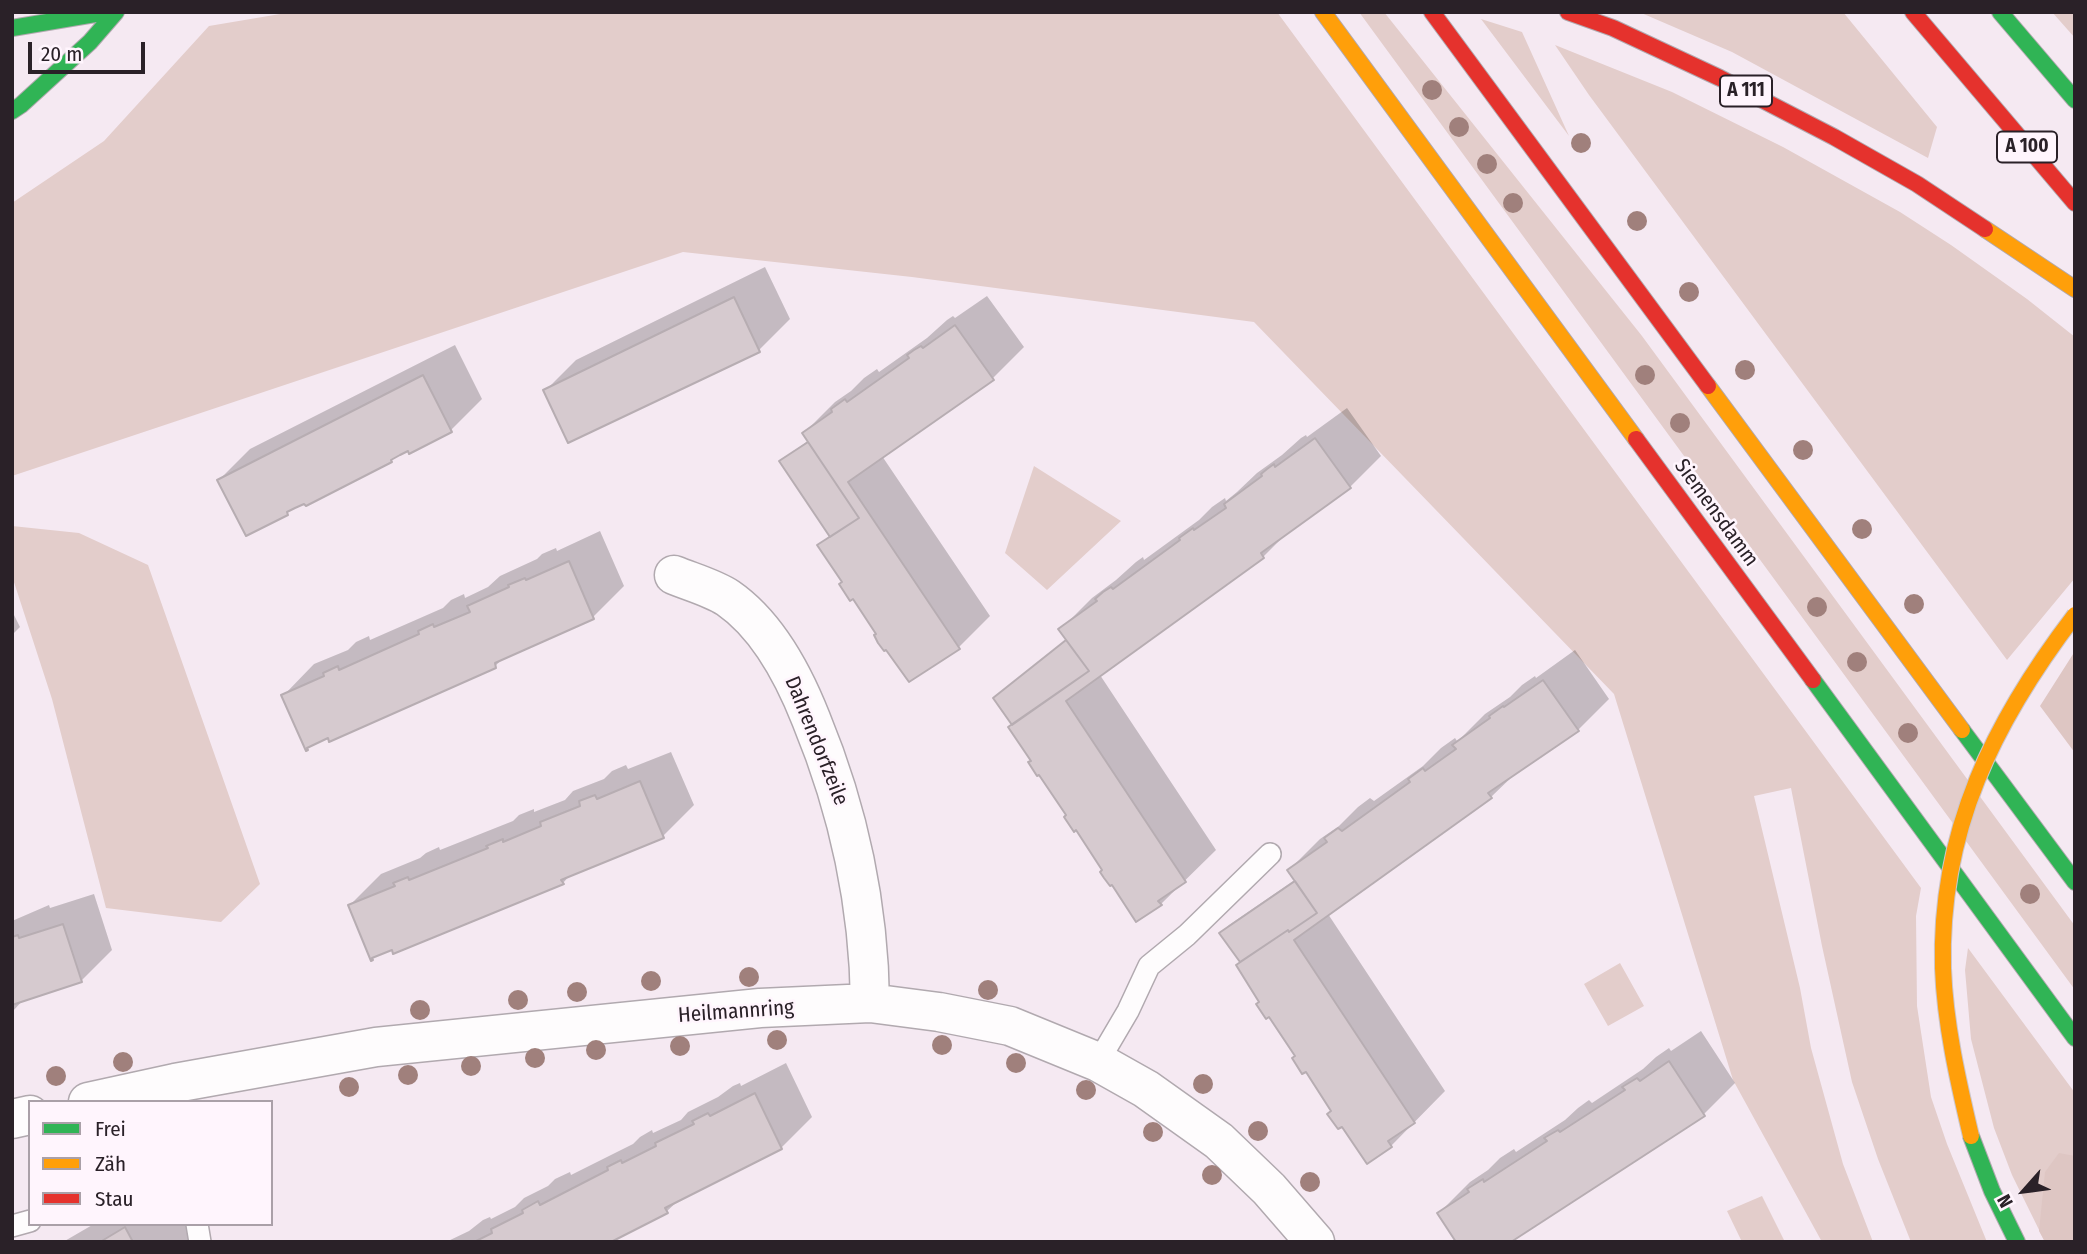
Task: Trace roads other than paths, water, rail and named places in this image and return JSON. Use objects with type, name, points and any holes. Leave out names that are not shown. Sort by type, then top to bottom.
[{"type":"main road","points":[[12,28],[107,12]]},
{"type":"main road","points":[[12,111],[90,42],[116,12]]},
{"type":"main road","name":"Siemensdamm","points":[[1323,12],[2075,1038]]},
{"type":"main road","points":[[1432,12],[2075,882]]},
{"type":"main road","name":"A 111","points":[[1568,12],[1613,28],[1720,78],[1834,137],[1917,184],[2075,289]]},
{"type":"main road","name":"A 100","points":[[1913,12],[2075,203]]},
{"type":"main road","points":[[2000,12],[2075,100]]},
{"type":"main road","points":[[2017,1242],[1992,1191],[1971,1136],[1957,1079],[1949,1032],[1943,965],[1944,912],[1952,860],[1965,811],[1993,742],[2035,669],[2075,615]]},
{"type":"street","name":"Dahrendorfzeile","points":[[674,575],[727,598],[761,628],[800,691],[831,766],[848,825],[859,878],[869,965],[870,1003]]},
{"type":"street","name":"Heilmannring","points":[[108,1100],[176,1093],[376,1046],[760,1008],[870,1003],[939,1012],[1010,1026],[1098,1062],[1146,1090],[1219,1142],[1269,1189],[1315,1242]]},
{"type":"lane","points":[[1098,1062],[1128,1011],[1149,966],[1187,935],[1270,854]]}]
